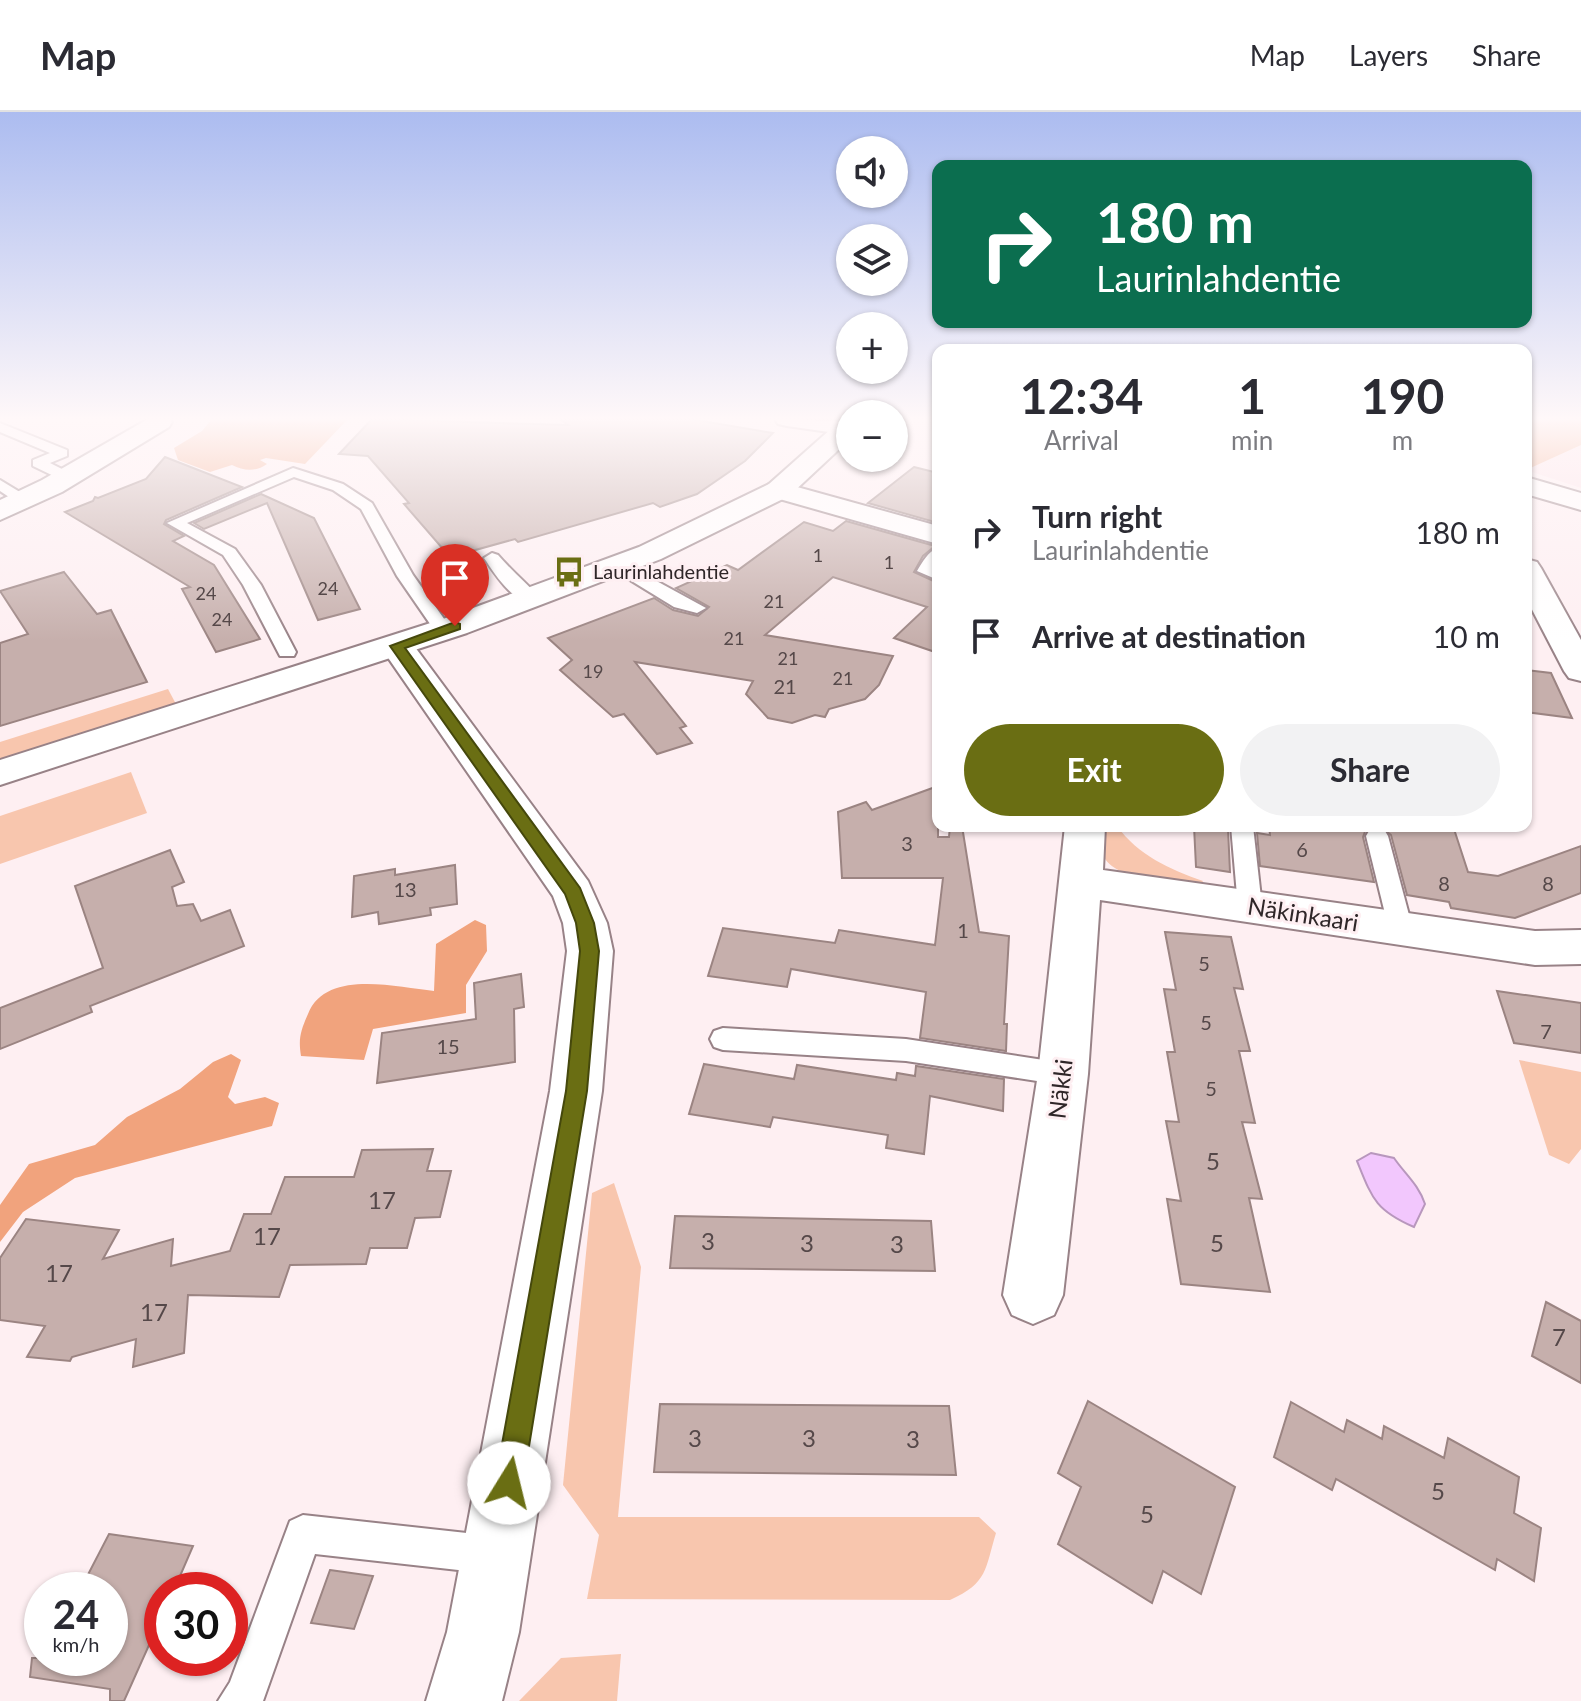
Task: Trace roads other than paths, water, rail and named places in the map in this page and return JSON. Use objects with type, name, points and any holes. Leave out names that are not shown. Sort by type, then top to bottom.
[{"type":"street","points":[[12,505],[35,493]]},
{"type":"street","points":[[0,773],[420,638],[531,598],[650,553],[773,493]]},
{"type":"street","points":[[790,493],[932,533]]},
{"type":"street","points":[[1552,493],[1581,502]]},
{"type":"street","points":[[1532,579],[1581,671]]},
{"type":"street","points":[[420,638],[573,892],[585,923],[590,951],[576,1091],[483,1632],[464,1701]]},
{"type":"street","points":[[1081,882],[1085,832]]},
{"type":"street","name":"Näkinkaari","points":[[1081,882],[1535,948],[1581,947]]},
{"type":"street","name":"Näkki","points":[[1033,1295],[1063,1074],[1081,882]]},
{"type":"lane","points":[[244,493],[175,523],[229,552],[252,585],[287,652]]},
{"type":"lane","points":[[347,493],[367,506],[405,576],[420,638]]},
{"type":"lane","points":[[492,558],[520,591],[531,598]]},
{"type":"lane","points":[[618,565],[680,603],[697,608]]},
{"type":"lane","points":[[1243,832],[1250,907]]},
{"type":"lane","points":[[1377,836],[1401,930]]},
{"type":"lane","points":[[723,1039],[906,1050],[1063,1074]]},
{"type":"lane","points":[[239,1701],[245,1696],[303,1534],[497,1555]]},
{"type":"place","name":"Laurinlahdentie","points":[[569,572]]}]
